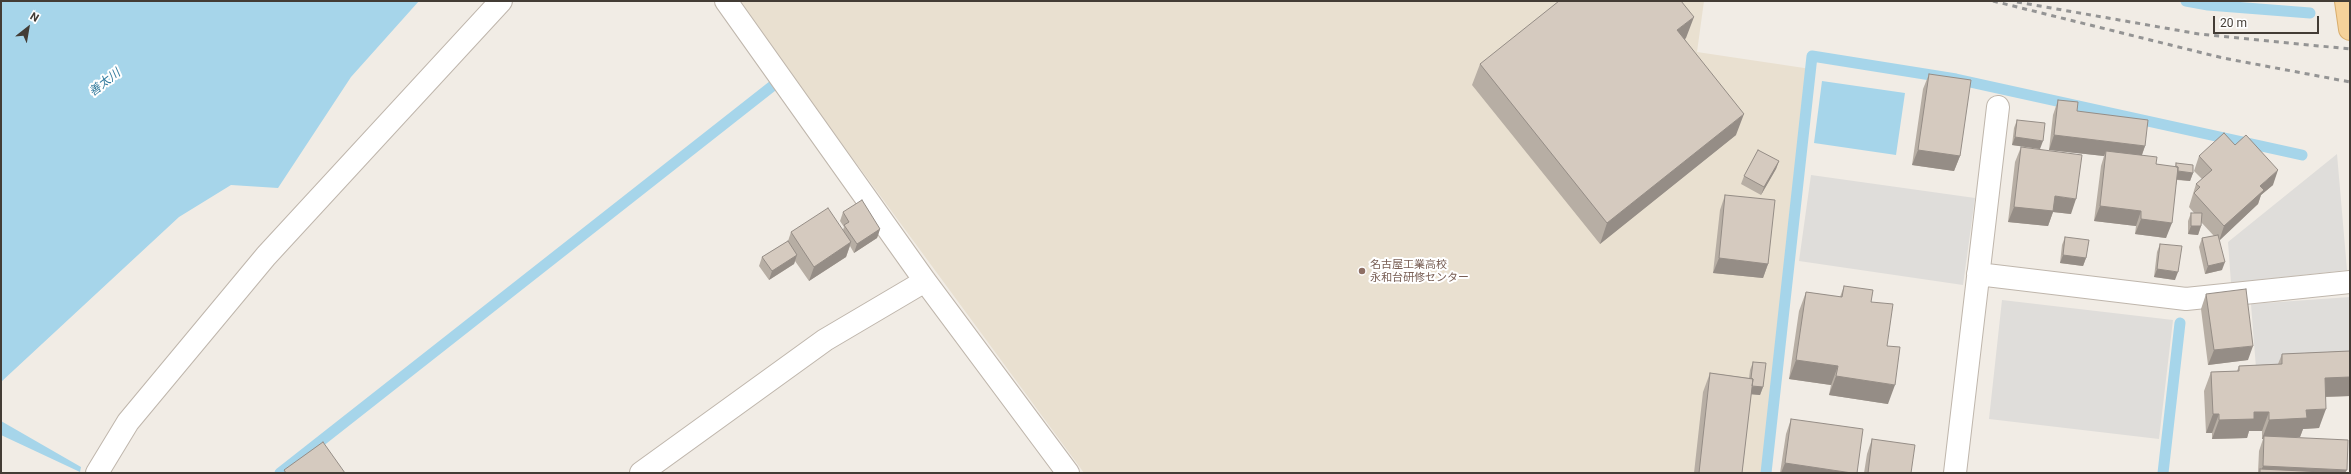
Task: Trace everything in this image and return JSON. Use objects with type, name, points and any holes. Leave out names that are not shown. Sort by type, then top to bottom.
[{"type":"main road","points":[[2346,1],[2350,28]]},
{"type":"street","points":[[97,473],[128,422],[266,256],[501,1]]},
{"type":"street","points":[[726,1],[926,281],[1068,473]]},
{"type":"street","points":[[1955,473],[1998,108]]},
{"type":"street","points":[[1978,274],[2186,299],[2350,282]]},
{"type":"street","points":[[642,473],[825,340],[926,281]]},
{"type":"shaded area","name":"名古屋工業高校 永和台研修センター","points":[[737,1],[1704,1],[1697,52],[1811,69],[1766,473],[1084,473]]},
{"type":"shaded area","points":[[2337,154],[2347,270],[2231,283],[2228,242]]},
{"type":"shaded area","points":[[1811,175],[1975,198],[1963,285],[1799,261]]},
{"type":"shaded area","points":[[2350,297],[2350,361],[2256,368],[2251,304]]},
{"type":"shaded area","points":[[2002,300],[2173,320],[2159,439],[1989,419]]},
{"type":"water","name":"善太川","points":[[1,1],[419,1],[351,77],[278,188],[231,185],[179,217],[1,382]]},
{"type":"water","points":[[1822,81],[1905,93],[1896,155],[1814,143]]},
{"type":"water","points":[[1,421],[81,467],[80,472],[1,435]]},
{"type":"building","points":[[1559,1],[1681,1],[1694,17],[1677,30],[1744,114],[1607,223],[1480,64]]},
{"type":"building","points":[[1929,74],[1971,80],[1960,156],[1918,150]]},
{"type":"building","points":[[2058,100],[2078,102],[2077,111],[2148,120],[2145,146],[2054,135]]},
{"type":"building","points":[[2017,120],[2045,123],[2043,141],[2015,137]]},
{"type":"building","points":[[2224,133],[2235,145],[2246,135],[2278,170],[2260,186],[2264,190],[2224,226],[2194,193],[2200,187],[2196,184],[2212,170],[2199,156]]},
{"type":"building","points":[[2021,147],[2082,155],[2076,199],[2055,196],[2053,211],[2014,207]]},
{"type":"building","points":[[1758,150],[1779,161],[1764,187],[1744,176]]},
{"type":"building","points":[[2106,151],[2157,157],[2156,164],[2178,167],[2172,223],[2141,219],[2141,211],[2100,206]]},
{"type":"building","points":[[2176,163],[2193,165],[2193,173],[2178,171]]},
{"type":"building","points":[[1725,195],[1775,200],[1768,264],[1719,258]]},
{"type":"building","points":[[862,200],[880,229],[857,244],[844,225],[849,222],[843,212]]},
{"type":"building","points":[[828,208],[851,242],[814,267],[791,232]]},
{"type":"building","points":[[2191,213],[2202,213],[2201,226],[2191,226]]},
{"type":"building","points":[[2218,235],[2225,262],[2208,266],[2202,238]]},
{"type":"building","points":[[2065,237],[2089,240],[2086,258],[2063,255]]},
{"type":"building","points":[[788,241],[797,255],[772,271],[762,257]]},
{"type":"building","points":[[2160,244],[2182,246],[2178,272],[2157,269]]},
{"type":"building","points":[[1844,286],[1873,290],[1871,302],[1893,304],[1887,346],[1900,347],[1895,385],[1836,376],[1838,366],[1796,360],[1806,292],[1842,297]]},
{"type":"building","points":[[2246,289],[2253,346],[2214,350],[2206,294]]},
{"type":"building","points":[[2350,351],[2350,377],[2325,378],[2326,409],[2306,410],[2307,418],[2269,420],[2269,412],[2254,412],[2254,419],[2219,420],[2219,414],[2213,414],[2211,372],[2239,371],[2239,366],[2282,364],[2282,354]]},
{"type":"building","points":[[1753,362],[1766,363],[1763,387],[1752,386],[1753,379],[1751,378]]},
{"type":"building","points":[[1710,373],[1753,379],[1742,473],[1699,473]]},
{"type":"building","points":[[1791,419],[1863,429],[1857,473],[1785,463]]},
{"type":"building","points":[[2264,436],[2348,440],[2347,470],[2263,466]]},
{"type":"building","points":[[1872,439],[1915,445],[1911,473],[1868,473]]},
{"type":"building","points":[[323,442],[345,473],[286,473],[284,470]]},
{"type":"building","points":[[2260,469],[2345,473],[2260,473]]},
{"type":"waterway","points":[[2186,1],[2208,5],[2310,13]]},
{"type":"waterway","points":[[1766,473],[1812,56],[1956,79],[2302,155]]},
{"type":"waterway","points":[[280,473],[775,84]]},
{"type":"waterway","points":[[2163,473],[2180,323]]},
{"type":"railway","points":[[1993,1],[2223,58],[2350,82]]},
{"type":"railway","points":[[2017,2],[2199,34],[2350,49]]},
{"type":"place","name":"名古屋工業高校 永和台研修センター","points":[[1362,271]]}]
